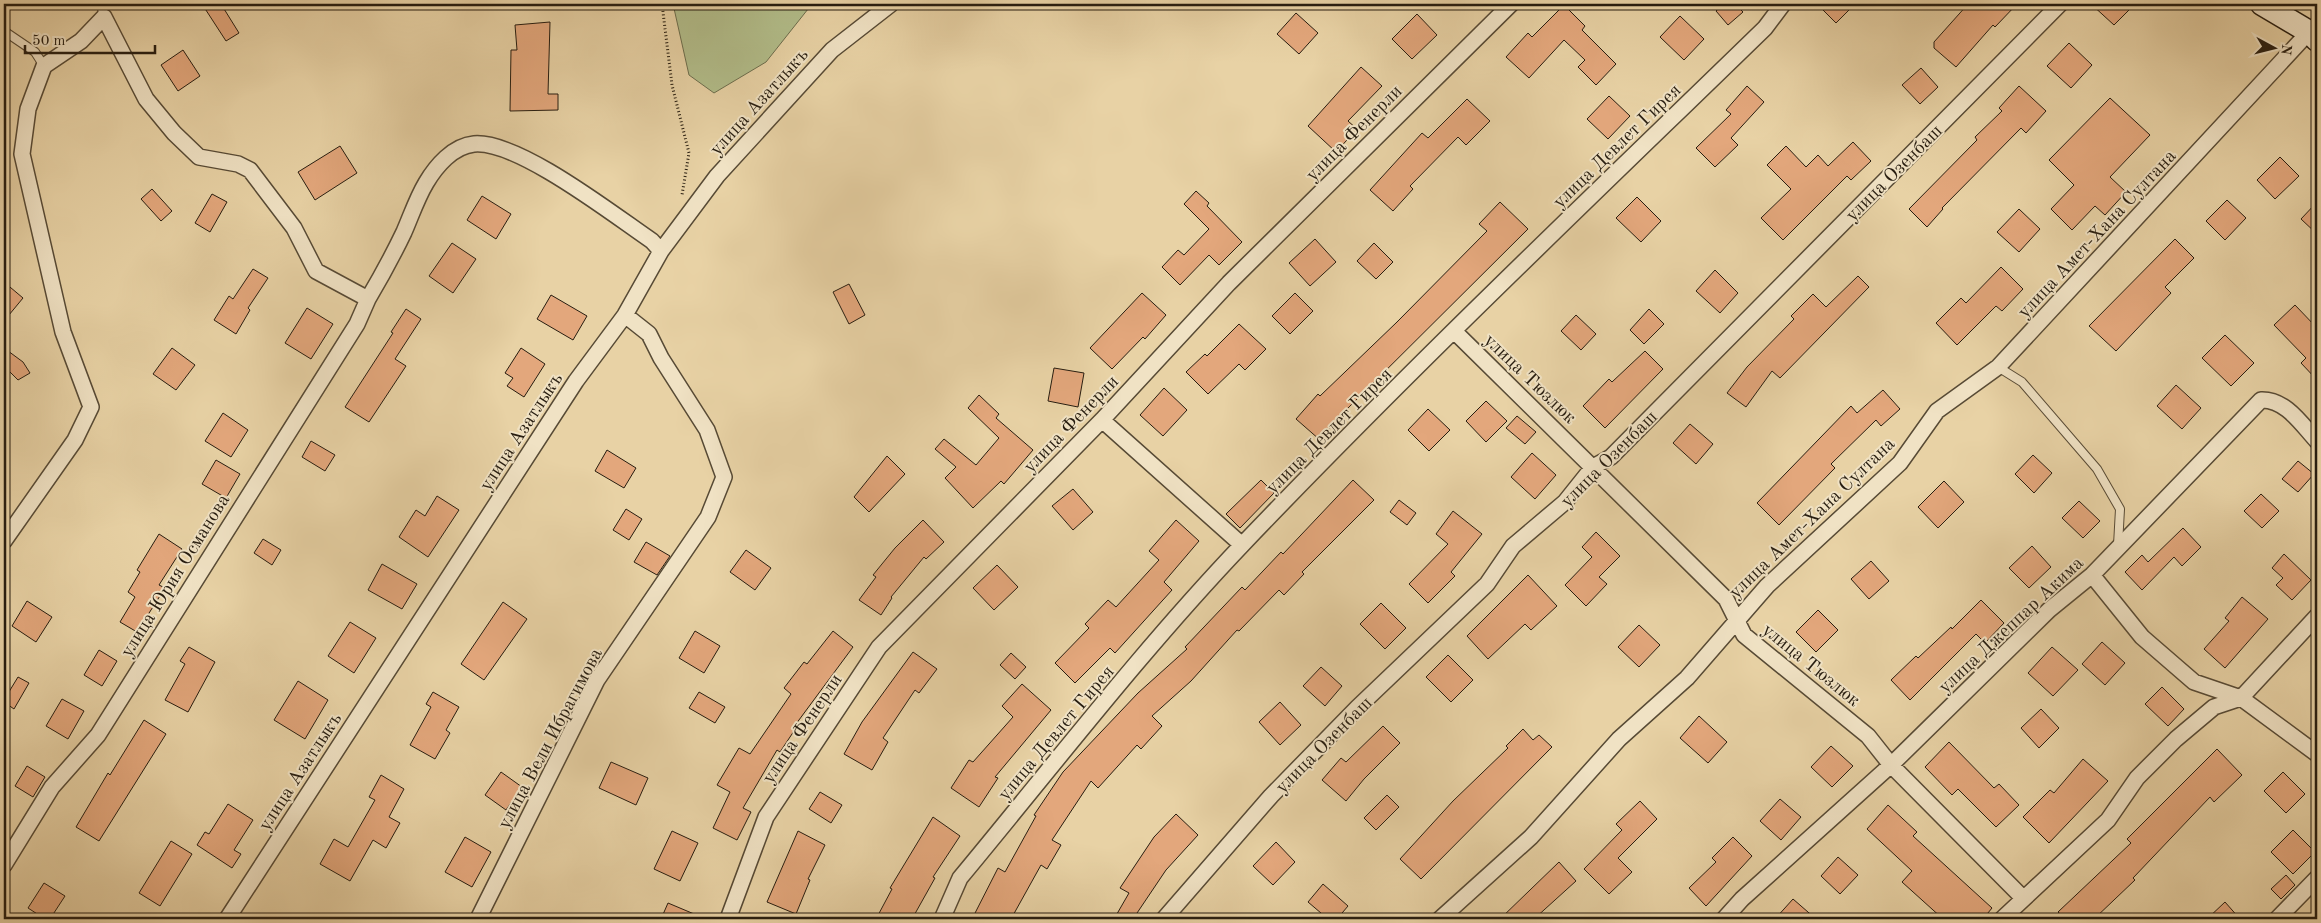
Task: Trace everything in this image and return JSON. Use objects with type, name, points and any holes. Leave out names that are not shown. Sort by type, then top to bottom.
[{"type":"street","name":"улица Азатлыкъ","points":[[227,919],[576,381],[625,315],[661,251],[717,176],[832,50],[892,4]]},
{"type":"street","name":"улица Фенерли","points":[[728,919],[766,817],[879,647],[1102,420],[1228,283],[1511,4]]},
{"type":"street","name":"улица Девлет Гирея","points":[[942,919],[960,878],[1180,612],[1242,545],[1454,331],[1765,28],[1783,4]]},
{"type":"street","name":"улица Озенбаш","points":[[1164,919],[1271,796],[1487,584],[1513,546],[1565,502],[1593,467],[1611,456],[2060,4]]},
{"type":"street","points":[[2262,4],[2313,36]]},
{"type":"street","points":[[4,541],[75,440],[91,407],[63,332],[22,154],[28,109],[44,66],[81,41],[102,11],[146,99],[174,133],[199,157],[238,164],[250,170],[294,228],[316,271],[368,299]]},
{"type":"street","name":"улица Амет-Хана Султана","points":[[1440,919],[1531,837],[1619,739],[1687,678],[1736,619],[1767,586],[1900,463],[1938,411],[1998,367],[2313,36]]},
{"type":"street","name":"улица Юрия Османова","points":[[4,865],[52,787],[98,735],[357,324],[368,299],[390,260],[425,184],[454,151],[473,144],[490,145],[512,152],[536,165],[652,241],[661,251]]},
{"type":"street","name":"улица Вели Ибрагимова","points":[[478,919],[597,680],[708,517],[724,477],[707,430],[661,358],[649,334],[625,315]]},
{"type":"street","name":"улица Тюзлюк","points":[[1454,331],[1726,599],[1744,635],[1868,736],[1891,766],[2023,898]]},
{"type":"street","name":"улица Джеппар Акима","points":[[1724,919],[1742,899],[1891,766],[2049,610],[2092,575],[2118,546],[2262,400],[2270,399],[2283,405],[2317,441]]},
{"type":"street","points":[[1102,420],[1242,545]]},
{"type":"street","points":[[2092,575],[2142,637],[2194,682],[2241,698],[2317,754]]},
{"type":"street","points":[[2002,919],[2108,820],[2137,778],[2176,739],[2214,707],[2241,698],[2317,616]]},
{"type":"street","points":[[2277,919],[2317,878]]},
{"type":"lane","points":[[4,31],[35,52],[44,66]]},
{"type":"lane","points":[[1998,367],[2022,382],[2097,470],[2120,509],[2118,546]]},
{"type":"path","points":[[662,4],[672,85],[689,154],[681,199]]},
{"type":"green space","points":[[673,4],[812,4],[766,62],[714,93],[689,75]]},
{"type":"building","points":[[202,4],[221,4],[239,33],[226,41]]},
{"type":"building","points":[[1724,4],[1735,4],[1743,12],[1728,25],[1716,11]]},
{"type":"building","points":[[1817,4],[1855,4],[1836,23]]},
{"type":"building","points":[[1968,4],[2017,4],[1995,27],[1993,25],[1956,67],[1934,48],[1934,42]]},
{"type":"building","points":[[2091,4],[2135,4],[2114,25]]},
{"type":"building","points":[[1564,5],[1585,26],[1582,30],[1616,64],[1596,85],[1578,67],[1585,60],[1564,40],[1529,78],[1506,57],[1528,33],[1532,37]]},
{"type":"building","points":[[1296,13],[1318,33],[1299,54],[1277,34]]},
{"type":"building","points":[[1417,14],[1437,35],[1412,59],[1392,39]]},
{"type":"building","points":[[1680,16],[1704,39],[1684,60],[1660,37]]},
{"type":"building","points":[[550,22],[548,94],[558,94],[558,110],[510,111],[511,50],[517,50],[515,25]]},
{"type":"building","points":[[2069,43],[2092,65],[2071,88],[2047,66]]},
{"type":"building","points":[[183,50],[200,76],[178,91],[161,65]]},
{"type":"building","points":[[1361,67],[1382,86],[1348,121],[1357,129],[1336,152],[1308,126]]},
{"type":"building","points":[[1921,68],[1938,87],[1920,104],[1902,85]]},
{"type":"building","points":[[1747,86],[1764,102],[1731,138],[1738,145],[1715,167],[1696,148],[1731,114],[1726,110]]},
{"type":"building","points":[[2019,86],[2046,111],[2026,133],[2021,128],[1942,208],[1927,227],[1909,209],[1977,140],[1975,137],[2002,111],[1999,108]]},
{"type":"building","points":[[1609,96],[1630,116],[1608,139],[1587,119]]},
{"type":"building","points":[[2110,98],[2150,135],[2110,177],[2126,192],[2105,215],[2095,206],[2072,230],[2051,209],[2074,185],[2049,160]]},
{"type":"building","points":[[1467,99],[1490,121],[1466,145],[1458,137],[1410,186],[1413,189],[1393,211],[1370,190],[1422,133],[1428,138]]},
{"type":"building","points":[[1853,142],[1871,161],[1851,180],[1847,176],[1783,240],[1761,218],[1791,189],[1767,165],[1786,146],[1806,167],[1818,155],[1828,166]]},
{"type":"building","points":[[340,146],[357,173],[315,200],[298,172]]},
{"type":"building","points":[[2280,157],[2299,176],[2275,199],[2257,180]]},
{"type":"building","points":[[152,189],[172,211],[161,221],[141,199]]},
{"type":"building","points":[[1196,191],[1209,203],[1207,206],[1242,242],[1219,265],[1209,255],[1180,285],[1162,267],[1178,250],[1184,255],[1209,229],[1184,204]]},
{"type":"building","points":[[212,194],[227,202],[210,232],[195,223]]},
{"type":"building","points":[[482,196],[511,214],[496,239],[467,220]]},
{"type":"building","points":[[1637,197],[1661,221],[1641,242],[1616,218]]},
{"type":"building","points":[[2227,200],[2246,218],[2225,240],[2206,221]]},
{"type":"building","points":[[1500,202],[1528,229],[1341,415],[1320,440],[1296,419],[1318,394],[1320,396],[1397,322],[1487,231],[1479,224]]},
{"type":"building","points":[[2317,202],[2317,234],[2301,219]]},
{"type":"building","points":[[2019,209],[2040,229],[2019,252],[1997,232]]},
{"type":"building","points":[[1315,239],[1336,262],[1310,286],[1289,263]]},
{"type":"building","points":[[2175,239],[2194,258],[2165,287],[2171,293],[2116,351],[2089,326]]},
{"type":"building","points":[[452,243],[476,259],[453,293],[429,276]]},
{"type":"building","points":[[1374,243],[1393,262],[1376,279],[1357,261]]},
{"type":"building","points":[[2001,267],[2023,289],[2002,311],[1996,306],[1957,345],[1936,323],[1961,298],[1966,303]]},
{"type":"building","points":[[253,269],[268,278],[248,308],[250,310],[236,334],[214,320],[229,296],[233,299]]},
{"type":"building","points":[[1715,270],[1738,293],[1720,313],[1696,291]]},
{"type":"building","points":[[1858,276],[1869,287],[1780,378],[1772,371],[1746,407],[1727,393],[1747,367],[1794,319],[1791,316],[1813,294],[1826,307]]},
{"type":"building","points":[[4,282],[23,298],[4,321]]},
{"type":"building","points":[[849,284],[865,315],[849,324],[833,292]]},
{"type":"building","points":[[1142,293],[1166,315],[1145,339],[1143,337],[1112,369],[1090,348]]},
{"type":"building","points":[[1295,293],[1313,311],[1290,334],[1272,316]]},
{"type":"building","points":[[551,295],[587,316],[573,340],[537,319]]},
{"type":"building","points":[[2295,305],[2317,328],[2317,380],[2301,363],[2306,358],[2274,325]]},
{"type":"building","points":[[307,308],[333,324],[311,359],[285,343]]},
{"type":"building","points":[[406,309],[421,319],[395,359],[406,366],[369,422],[345,407],[393,333],[391,332]]},
{"type":"building","points":[[1649,309],[1664,324],[1644,344],[1630,330]]},
{"type":"building","points":[[1576,315],[1596,334],[1581,350],[1561,331]]},
{"type":"building","points":[[1239,324],[1266,349],[1245,370],[1239,364],[1208,394],[1186,372],[1205,354],[1207,356]]},
{"type":"building","points":[[2225,335],[2254,363],[2231,386],[2202,358]]},
{"type":"building","points":[[4,348],[23,362],[30,373],[18,380],[4,366]]},
{"type":"building","points":[[172,348],[195,365],[176,390],[153,374]]},
{"type":"building","points":[[521,348],[545,364],[524,397],[507,386],[513,378],[505,373]]},
{"type":"building","points":[[1645,351],[1663,369],[1605,428],[1583,406],[1609,379],[1612,382]]},
{"type":"building","points":[[1054,368],[1084,373],[1078,407],[1048,401]]},
{"type":"building","points":[[2176,385],[2201,408],[2182,429],[2157,406]]},
{"type":"building","points":[[1164,388],[1187,410],[1163,436],[1140,415]]},
{"type":"building","points":[[1883,390],[1900,409],[1881,426],[1876,420],[1831,464],[1835,468],[1779,525],[1757,503],[1851,406],[1857,413]]},
{"type":"building","points":[[979,395],[999,414],[996,418],[1033,450],[1004,484],[1001,481],[973,508],[945,478],[956,467],[935,449],[944,439],[976,465],[999,438],[968,408]]},
{"type":"building","points":[[1486,401],[1507,421],[1486,442],[1466,421]]},
{"type":"building","points":[[1428,409],[1450,430],[1429,451],[1408,430]]},
{"type":"building","points":[[223,413],[248,430],[231,457],[205,441]]},
{"type":"building","points":[[1517,416],[1536,432],[1525,444],[1506,428]]},
{"type":"building","points":[[1690,424],[1713,444],[1696,464],[1673,443]]},
{"type":"building","points":[[311,441],[335,455],[325,471],[302,457]]},
{"type":"building","points":[[607,450],[636,468],[624,488],[595,471]]},
{"type":"building","points":[[1532,453],[1556,475],[1535,499],[1511,477]]},
{"type":"building","points":[[2033,455],[2052,473],[2034,493],[2015,474]]},
{"type":"building","points":[[887,456],[905,474],[869,512],[854,497]]},
{"type":"building","points":[[216,460],[240,474],[226,498],[202,484]]},
{"type":"building","points":[[2298,461],[2314,474],[2298,492],[2282,479]]},
{"type":"building","points":[[1261,480],[1274,493],[1240,528],[1226,514]]},
{"type":"building","points":[[1353,480],[1374,500],[1302,572],[1304,574],[1284,595],[1279,590],[1239,631],[1237,630],[1191,681],[1152,716],[1162,726],[1141,749],[1137,745],[1098,788],[1091,781],[1052,840],[1061,845],[1047,869],[1041,865],[1011,919],[972,919],[998,868],[1005,872],[1036,816],[1034,815],[1063,772],[1138,693],[1187,649],[1185,647],[1242,587],[1245,590],[1281,552],[1283,554]]},
{"type":"building","points":[[1944,481],[1964,502],[1938,528],[1918,507]]},
{"type":"building","points":[[1073,489],[1093,512],[1073,530],[1052,506]]},
{"type":"building","points":[[2261,494],[2279,511],[2262,528],[2244,511]]},
{"type":"building","points":[[437,496],[459,510],[428,557],[399,537],[416,510],[425,516]]},
{"type":"building","points":[[1399,500],[1416,513],[1407,525],[1390,512]]},
{"type":"building","points":[[2079,501],[2100,521],[2083,538],[2062,518]]},
{"type":"building","points":[[626,509],[642,519],[629,540],[613,530]]},
{"type":"building","points":[[1453,511],[1482,534],[1451,572],[1455,576],[1428,603],[1409,584],[1448,544],[1436,534]]},
{"type":"building","points":[[923,520],[944,542],[926,559],[924,557],[891,597],[881,615],[859,600],[876,577],[873,575],[895,548]]},
{"type":"building","points":[[1176,520],[1199,541],[1164,582],[1172,590],[1115,653],[1110,648],[1075,683],[1055,663],[1089,628],[1085,624],[1108,600],[1116,607],[1159,560],[1149,551]]},
{"type":"building","points":[[2183,528],[2201,547],[2182,566],[2174,557],[2142,590],[2125,572],[2142,555],[2148,562]]},
{"type":"building","points":[[1596,532],[1620,556],[1599,577],[1607,584],[1586,606],[1565,585],[1592,557],[1582,547]]},
{"type":"building","points":[[159,534],[182,549],[159,585],[165,588],[137,632],[120,622],[135,597],[128,592],[140,572],[137,570]]},
{"type":"building","points":[[263,539],[281,550],[272,565],[254,553]]},
{"type":"building","points":[[646,542],[670,556],[657,575],[634,562]]},
{"type":"building","points":[[2032,546],[2051,567],[2029,588],[2009,568]]},
{"type":"building","points":[[746,550],[771,568],[755,590],[730,572]]},
{"type":"building","points":[[2284,554],[2311,580],[2292,600],[2276,585],[2283,578],[2272,568]]},
{"type":"building","points":[[1871,561],[1889,581],[1869,599],[1851,579]]},
{"type":"building","points":[[382,564],[417,584],[402,609],[368,590]]},
{"type":"building","points":[[997,565],[1018,587],[994,610],[973,588]]},
{"type":"building","points":[[1528,575],[1557,606],[1531,630],[1525,624],[1488,659],[1467,636]]},
{"type":"building","points":[[2242,597],[2268,619],[2225,668],[2204,649],[2229,621],[2225,618]]},
{"type":"building","points":[[1981,600],[2004,623],[1985,643],[1976,634],[1910,700],[1891,680],[1916,656],[1918,658],[1951,627],[1952,629]]},
{"type":"building","points":[[27,601],[52,617],[36,642],[12,626]]},
{"type":"building","points":[[503,602],[527,619],[484,680],[461,664]]},
{"type":"building","points":[[1381,603],[1406,628],[1385,649],[1360,624]]},
{"type":"building","points":[[1818,610],[1838,630],[1816,652],[1796,632]]},
{"type":"building","points":[[350,622],[376,638],[354,673],[328,656]]},
{"type":"building","points":[[1639,625],[1660,645],[1639,667],[1618,647]]},
{"type":"building","points":[[695,631],[720,646],[704,673],[679,658]]},
{"type":"building","points":[[833,631],[853,647],[796,724],[798,725],[780,752],[777,750],[743,808],[751,812],[737,840],[713,828],[730,792],[717,785],[739,748],[750,754],[791,694],[784,688],[804,662],[807,664]]},
{"type":"building","points":[[2102,642],[2125,663],[2105,685],[2082,664]]},
{"type":"building","points":[[189,647],[215,662],[188,712],[165,700],[185,664],[180,661]]},
{"type":"building","points":[[2052,647],[2078,670],[2053,696],[2028,673]]},
{"type":"building","points":[[99,650],[117,661],[102,686],[84,675]]},
{"type":"building","points":[[913,652],[937,669],[919,693],[915,690],[883,738],[888,742],[872,770],[844,754],[862,722]]},
{"type":"building","points":[[1011,653],[1026,667],[1015,679],[1000,665]]},
{"type":"building","points":[[1448,655],[1473,680],[1451,702],[1426,677]]},
{"type":"building","points":[[1321,667],[1342,686],[1325,706],[1303,686]]},
{"type":"building","points":[[18,677],[29,683],[14,709],[4,700]]},
{"type":"building","points":[[298,681],[328,700],[305,739],[274,720]]},
{"type":"building","points":[[1022,684],[1051,710],[995,777],[998,778],[979,807],[951,788],[969,760],[973,762],[1013,717],[1002,706]]},
{"type":"building","points":[[2162,687],[2184,709],[2168,726],[2145,704]]},
{"type":"building","points":[[433,692],[459,707],[446,730],[450,733],[435,759],[410,745],[431,707],[426,704]]},
{"type":"building","points":[[699,692],[725,707],[715,723],[689,708]]},
{"type":"building","points":[[62,699],[84,711],[68,739],[46,726]]},
{"type":"building","points":[[1280,702],[1301,725],[1280,745],[1259,722]]},
{"type":"building","points":[[2041,709],[2059,728],[2039,748],[2021,728]]},
{"type":"building","points":[[1699,716],[1727,742],[1708,763],[1680,738]]},
{"type":"building","points":[[144,720],[166,734],[99,841],[76,827],[108,773],[110,775]]},
{"type":"building","points":[[1383,726],[1400,743],[1364,779],[1346,801],[1322,780],[1341,758],[1346,762]]},
{"type":"building","points":[[1523,729],[1533,740],[1539,735],[1552,747],[1421,879],[1400,859],[1453,801],[1508,748],[1506,746]]},
{"type":"building","points":[[1949,742],[1994,788],[1999,784],[2019,805],[1996,827],[1958,789],[1952,795],[1925,767]]},
{"type":"building","points":[[1831,746],[1853,766],[1832,787],[1811,767]]},
{"type":"building","points":[[2217,749],[2242,775],[2214,802],[2210,797],[2133,878],[2135,880],[2094,919],[2066,919],[2058,912],[2131,843],[2127,839]]},
{"type":"building","points":[[2083,759],[2108,781],[2049,843],[2023,817],[2050,790],[2054,793]]},
{"type":"building","points":[[611,762],[648,778],[636,805],[599,788]]},
{"type":"building","points":[[27,766],[45,777],[33,797],[15,786]]},
{"type":"building","points":[[501,772],[522,787],[506,810],[485,795]]},
{"type":"building","points":[[2283,772],[2305,794],[2286,813],[2264,791]]},
{"type":"building","points":[[381,775],[404,789],[389,817],[400,823],[386,848],[373,840],[350,881],[320,864],[334,839],[348,847],[375,800],[369,797]]},
{"type":"building","points":[[820,792],[842,805],[831,823],[809,809]]},
{"type":"building","points":[[1387,795],[1399,807],[1376,830],[1364,818]]},
{"type":"building","points":[[1780,799],[1801,817],[1781,840],[1760,821]]},
{"type":"building","points":[[1640,801],[1657,819],[1618,858],[1632,872],[1609,894],[1584,869],[1622,830],[1616,824]]},
{"type":"building","points":[[228,804],[253,820],[234,850],[241,854],[232,868],[197,845],[205,832],[209,834]]},
{"type":"building","points":[[1888,805],[1917,832],[1913,836],[1992,908],[1983,919],[1943,919],[1902,882],[1912,871],[1867,829]]},
{"type":"building","points":[[1176,814],[1198,835],[1166,870],[1133,919],[1114,919],[1129,893],[1120,888],[1154,837]]},
{"type":"building","points":[[933,817],[960,836],[933,877],[935,878],[912,919],[876,919],[892,889],[890,888]]},
{"type":"building","points":[[2293,830],[2315,852],[2293,874],[2271,852]]},
{"type":"building","points":[[672,831],[698,843],[680,881],[654,869]]},
{"type":"building","points":[[798,831],[825,845],[808,879],[810,880],[796,914],[767,902]]},
{"type":"building","points":[[465,837],[491,852],[472,887],[445,872]]},
{"type":"building","points":[[1733,837],[1752,856],[1706,906],[1689,888],[1716,862],[1712,858]]},
{"type":"building","points":[[171,841],[192,854],[160,906],[139,893]]},
{"type":"building","points":[[1276,842],[1295,862],[1273,885],[1253,866]]},
{"type":"building","points":[[1838,857],[1858,875],[1840,894],[1821,876]]},
{"type":"building","points":[[1559,862],[1576,881],[1534,919],[1500,919]]},
{"type":"building","points":[[2286,875],[2295,885],[2281,899],[2271,889]]},
{"type":"building","points":[[44,883],[65,896],[50,919],[45,919],[28,908]]},
{"type":"building","points":[[1323,884],[1348,906],[1337,919],[1328,919],[1308,902]]},
{"type":"building","points":[[1793,899],[1816,919],[1775,919]]},
{"type":"building","points":[[2225,902],[2240,919],[2207,919]]},
{"type":"building","points":[[668,903],[706,919],[661,919]]}]
